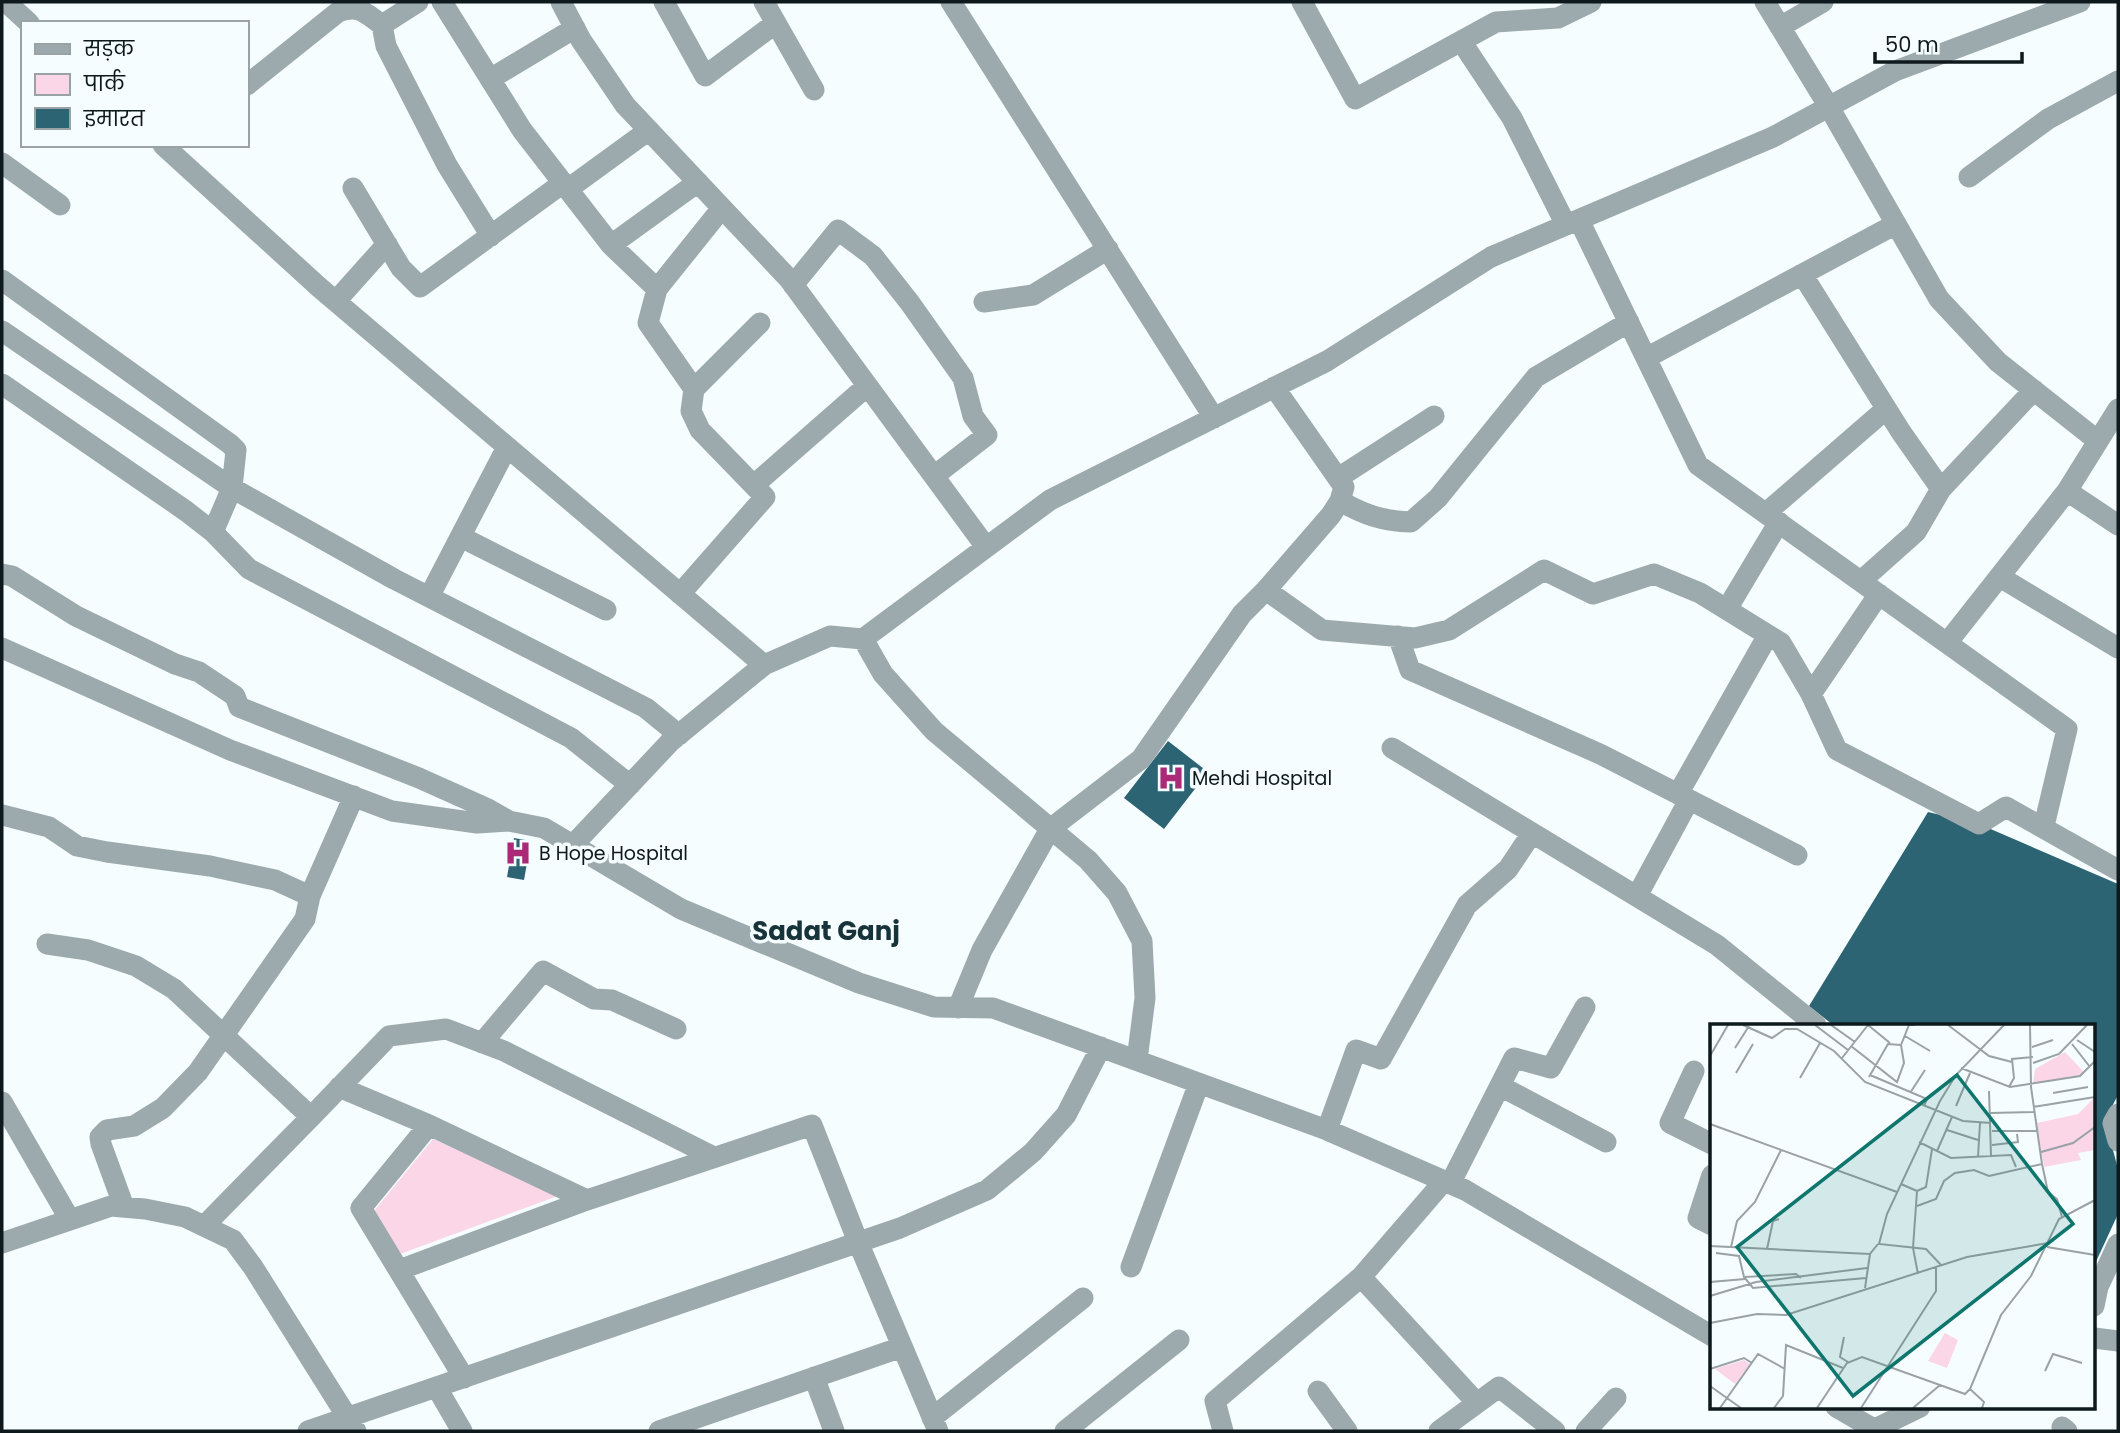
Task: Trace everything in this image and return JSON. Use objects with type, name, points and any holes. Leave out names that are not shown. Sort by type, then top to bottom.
[{"type":"street","points":[[6,2],[27,21]]},
{"type":"street","points":[[384,35],[418,2]]},
{"type":"street","points":[[442,2],[522,130],[611,245],[657,289]]},
{"type":"street","points":[[561,2],[625,106],[793,285],[986,547]]},
{"type":"street","points":[[664,2],[705,76],[776,23]]},
{"type":"street","points":[[764,2],[814,90]]},
{"type":"street","points":[[951,2],[1214,418]]},
{"type":"street","points":[[1302,2],[1355,99],[1461,41],[1493,12],[1558,18],[1591,2]]},
{"type":"street","points":[[1765,2],[1829,107],[1939,299],[1998,362],[2098,441]]},
{"type":"street","points":[[1780,27],[1823,2]]},
{"type":"street","points":[[573,845],[679,735],[764,665],[830,636],[863,639],[1050,500],[1327,361],[1491,257],[1773,137],[1895,71],[2080,2]]},
{"type":"street","points":[[248,84],[338,12],[350,7],[362,11],[384,35],[447,165],[491,236]]},
{"type":"street","points":[[490,79],[575,28]]},
{"type":"street","points":[[1461,41],[1512,118],[1629,322],[1698,465],[2067,729],[2044,826]]},
{"type":"street","points":[[1969,177],[2048,119],[2118,81]]},
{"type":"street","points":[[353,188],[401,268],[420,287],[649,130]]},
{"type":"street","points":[[168,147],[336,301],[764,665]]},
{"type":"street","points":[[2,163],[60,205]]},
{"type":"street","points":[[611,245],[698,182]]},
{"type":"street","points":[[694,389],[648,323],[657,289],[722,208]]},
{"type":"street","points":[[1646,358],[1896,224]]},
{"type":"street","points":[[793,285],[838,230],[873,256],[910,303],[962,378],[973,416],[986,435],[934,476]]},
{"type":"street","points":[[336,301],[387,244]]},
{"type":"street","points":[[984,302],[1032,295],[1108,249]]},
{"type":"street","points":[[1802,274],[1886,409],[1941,489]]},
{"type":"street","points":[[2,280],[224,438],[236,450],[232,488],[213,532]]},
{"type":"street","points":[[1340,501],[1360,513],[1386,521],[1411,522],[1438,498],[1536,377],[1629,322]]},
{"type":"street","points":[[680,593],[765,497],[700,430],[691,411],[694,389],[760,323]]},
{"type":"street","points":[[2,331],[232,488],[429,597],[646,708],[679,735]]},
{"type":"street","points":[[2,384],[186,511],[213,532],[249,569],[571,738],[630,785]]},
{"type":"street","points":[[754,485],[867,386]]},
{"type":"street","points":[[958,1008],[982,950],[1051,829],[1141,759],[1241,614],[1266,590],[1340,501],[1344,487],[1273,387]]},
{"type":"street","points":[[1861,581],[1916,531],[1941,489],[2034,390]]},
{"type":"street","points":[[1727,609],[1772,518],[1886,409]]},
{"type":"street","points":[[1947,643],[2067,491],[2118,409]]},
{"type":"street","points":[[1338,478],[1434,416]]},
{"type":"street","points":[[429,597],[508,447]]},
{"type":"street","points":[[2067,491],[2118,525]]},
{"type":"street","points":[[461,537],[606,610]]},
{"type":"street","points":[[1266,590],[1321,630],[1415,638],[1449,630],[1544,570],[1593,594],[1654,574],[1700,593],[1781,643],[1811,694],[1837,750],[1979,824],[2006,807],[2118,870]]},
{"type":"street","points":[[2,574],[12,576],[76,616],[175,664],[199,672],[235,696],[239,707],[419,778],[486,807],[509,821]]},
{"type":"street","points":[[2000,577],[2118,648]]},
{"type":"street","points":[[1811,694],[1879,594]]},
{"type":"street","points":[[1637,896],[1684,797],[1768,635]]},
{"type":"street","points":[[1398,636],[1410,670],[1600,754],[1797,855]]},
{"type":"street","points":[[863,639],[883,674],[934,731],[1088,860],[1117,893],[1142,941],[1145,998],[1137,1060]]},
{"type":"street","points":[[2,648],[230,750],[392,811],[477,823],[509,821],[544,828],[681,909],[859,983],[934,1007],[993,1008],[1327,1130],[1465,1190],[1710,1335]]},
{"type":"street","points":[[1392,748],[1717,945],[1815,1024]]},
{"type":"street","points":[[124,1207],[100,1137],[107,1130],[134,1126],[163,1108],[198,1072],[305,919],[310,896],[354,796]]},
{"type":"street","points":[[2,815],[49,827],[77,846],[210,866],[275,880],[310,896]]},
{"type":"street","points":[[1327,1130],[1356,1050],[1381,1059],[1467,905],[1508,869],[1532,833]]},
{"type":"street","points":[[47,944],[88,950],[136,966],[174,989],[311,1117]]},
{"type":"street","points":[[482,1043],[543,971],[594,999],[612,1000],[676,1029]]},
{"type":"street","points":[[1223,1431],[1215,1401],[1361,1277],[1447,1182],[1514,1058],[1550,1068],[1585,1007]]},
{"type":"street","points":[[204,1226],[389,1037],[446,1029],[504,1051],[715,1157]]},
{"type":"street","points":[[308,1431],[352,1425],[464,1378],[900,1228],[987,1190],[1033,1152],[1066,1115],[1101,1047]]},
{"type":"street","points":[[1694,1071],[1670,1123],[1710,1143]]},
{"type":"street","points":[[1131,1267],[1199,1083]]},
{"type":"street","points":[[1500,1086],[1606,1142]]},
{"type":"street","points":[[339,1087],[429,1125],[587,1200]]},
{"type":"street","points":[[2,1102],[70,1220]]},
{"type":"street","points":[[2118,1114],[2113,1123],[2118,1141]]},
{"type":"street","points":[[429,1125],[361,1208],[464,1378]]},
{"type":"street","points":[[399,1270],[587,1200],[812,1125],[935,1425],[1083,1298]]},
{"type":"street","points":[[1710,1181],[1698,1218],[1710,1224]]},
{"type":"street","points":[[2,1243],[111,1206],[185,1216],[233,1240],[253,1267],[352,1425]]},
{"type":"street","points":[[2096,1296],[2118,1244]]},
{"type":"street","points":[[1361,1277],[1477,1403]]},
{"type":"street","points":[[2096,1338],[2118,1340]]},
{"type":"street","points":[[1065,1431],[1179,1340]]},
{"type":"street","points":[[659,1431],[902,1347]]},
{"type":"street","points":[[814,1377],[834,1431]]},
{"type":"street","points":[[1439,1431],[1499,1387],[1555,1431]]},
{"type":"street","points":[[437,1388],[462,1431]]},
{"type":"street","points":[[1318,1391],[1347,1431]]},
{"type":"street","points":[[1586,1431],[1616,1398]]},
{"type":"street","points":[[1838,1408],[1873,1430],[1918,1408]]},
{"type":"green space","points":[[433,1139],[558,1196],[400,1254],[374,1211]]},
{"type":"building","points":[[1168,741],[1208,772],[1164,829],[1124,798]]},
{"type":"building","points":[[1928,812],[1979,824],[2118,884],[2118,1095],[2105,1120],[2118,1169],[2118,1214],[2096,1262],[2096,1024],[1832,1024],[1809,1006]]},
{"type":"building","points":[[514,838],[531,841],[524,880],[507,877]]},
{"type":"place","name":"Mehdi Hospital","points":[[1171,778]]},
{"type":"place","name":"B Hope Hospital","points":[[518,853]]},
{"type":"district","name":"Sadat Ganj","points":[[826,931]]}]
